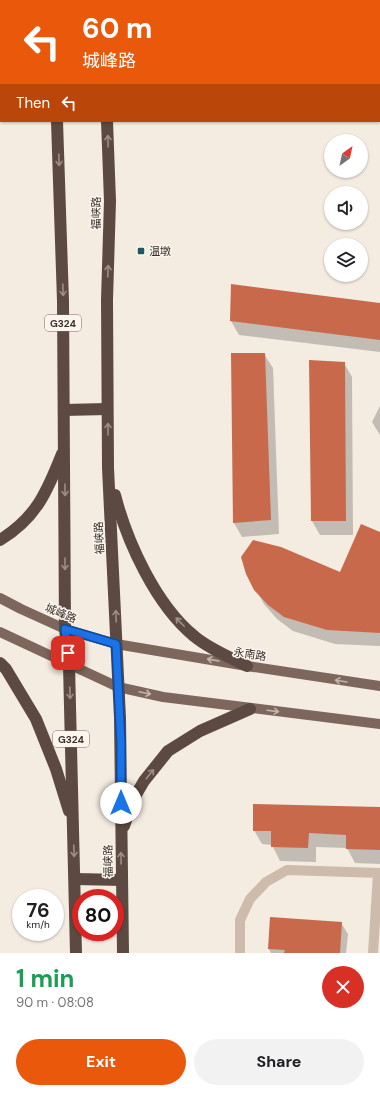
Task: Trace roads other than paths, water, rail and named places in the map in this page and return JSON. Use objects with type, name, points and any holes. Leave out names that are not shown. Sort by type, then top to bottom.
[{"type":"highway","name":"G324","points":[[57,122],[63,301],[65,629],[69,665],[76,953]]},
{"type":"highway","name":"福峡路","points":[[107,122],[110,201],[107,300],[108,468],[121,757],[123,953]]},
{"type":"highway","points":[[64,410],[107,409]]},
{"type":"highway","points":[[0,540],[15,531],[34,511],[52,480],[64,449]]},
{"type":"highway","points":[[108,468],[125,531],[139,562],[171,613],[195,637],[247,666]]},
{"type":"highway","points":[[0,663],[6,669],[36,719],[56,769],[73,827]]},
{"type":"highway","points":[[121,834],[134,798],[144,781],[168,751],[200,731],[250,709]]},
{"type":"highway","points":[[75,879],[122,880]]},
{"type":"main road","name":"城峰路","points":[[0,598],[65,629],[116,644]]},
{"type":"main road","points":[[0,632],[118,687],[163,697],[380,724]]},
{"type":"main road","name":"永南路","points":[[116,644],[380,686]]},
{"type":"street","points":[[240,953],[240,920],[250,899],[266,882],[287,870],[379,873],[373,953]]},
{"type":"place","name":"温墩","points":[[141,251]]}]
